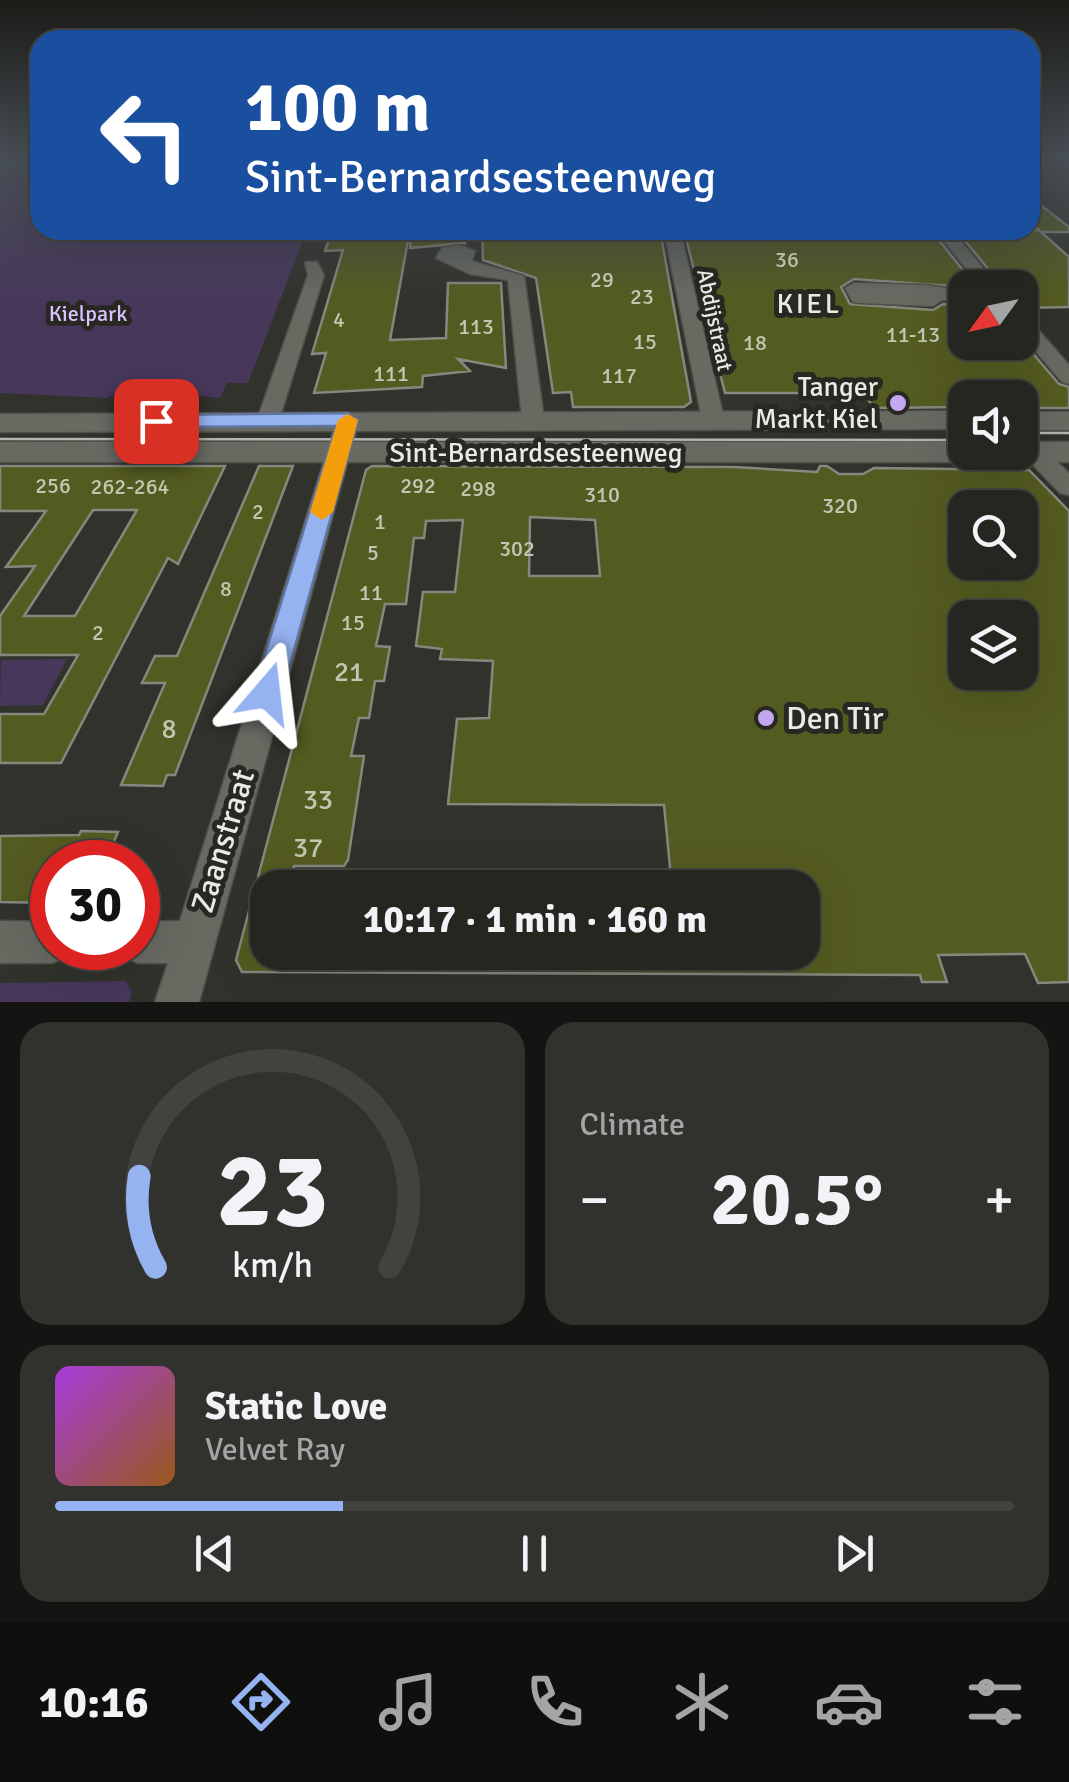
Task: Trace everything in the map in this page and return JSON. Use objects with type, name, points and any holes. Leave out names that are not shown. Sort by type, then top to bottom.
[{"type":"street","points":[[465,240],[461,255],[476,270],[516,276],[532,419]]},
{"type":"street","name":"Abdijstraat","points":[[674,240],[713,419]]},
{"type":"street","points":[[951,240],[977,270]]},
{"type":"street","points":[[268,420],[316,275],[311,265]]},
{"type":"street","points":[[936,295],[948,295]]},
{"type":"street","points":[[1038,342],[1069,378]]},
{"type":"street","name":"Sint-Bernardsesteenweg","points":[[0,452],[344,436],[532,419],[948,420]]},
{"type":"street","name":"Sint-Bernardsesteenweg","points":[[0,422],[268,420],[344,436],[948,450]]},
{"type":"street","points":[[1038,421],[1069,421]]},
{"type":"street","name":"Zaanstraat","points":[[177,1002],[344,436]]},
{"type":"street","name":"Sint-Bernardsesteenweg","points":[[1038,452],[1069,452]]},
{"type":"street","points":[[1038,464],[1069,487]]},
{"type":"street","points":[[0,942],[30,942]]},
{"type":"street","points":[[160,942],[192,942]]},
{"type":"green space","name":"Kielpark","points":[[0,206],[30,206],[30,240],[303,240],[248,383],[227,383],[220,398],[157,392],[146,380],[107,398],[0,393]]},
{"type":"green space","points":[[67,659],[43,705],[0,706],[1,660]]},
{"type":"green space","points":[[126,981],[132,992],[129,1002],[0,1002],[0,983]]},
{"type":"building","points":[[1040,206],[1069,227],[1069,232],[1041,232]]},
{"type":"building","points":[[1040,231],[1069,257],[1069,307],[1038,308],[1038,270],[989,270],[964,240],[1040,240]]},
{"type":"building","points":[[329,240],[408,240],[390,340],[446,338],[448,283],[501,283],[506,368],[458,359],[470,371],[423,376],[422,387],[314,393],[326,353],[312,354],[343,250],[325,251]]},
{"type":"building","points":[[411,240],[465,240],[465,243],[410,248]]},
{"type":"building","points":[[482,240],[662,240],[691,402],[684,407],[573,407],[571,392],[553,393],[536,278],[483,260]]},
{"type":"building","points":[[687,240],[939,240],[963,270],[948,270],[948,286],[854,279],[841,287],[850,304],[933,310],[948,304],[948,360],[1038,360],[1059,384],[1069,387],[1069,408],[1038,408],[1038,380],[948,380],[948,407],[873,408],[865,393],[725,393]]},
{"type":"building","points":[[0,466],[225,466],[178,564],[168,558],[61,763],[0,763],[0,714],[44,714],[78,655],[0,655],[0,616],[35,566],[6,567],[46,511],[0,511]],"holes":[[[93,510],[137,510],[75,616],[24,616]]]},
{"type":"building","points":[[259,466],[293,466],[175,775],[167,775],[163,786],[121,785],[165,683],[142,683],[155,656],[177,656]]},
{"type":"building","name":"Den Tir","points":[[372,466],[734,467],[817,472],[820,466],[827,466],[839,474],[863,474],[874,468],[1029,470],[1069,511],[1069,982],[1038,983],[1025,954],[938,955],[947,982],[922,982],[920,975],[242,972],[236,960],[250,907],[250,970],[820,970],[820,870],[670,870],[664,805],[448,804],[457,719],[489,718],[493,661],[440,659],[442,649],[416,646],[423,592],[455,592],[463,520],[426,521],[424,538],[414,538],[406,604],[385,604],[376,646],[390,647],[384,681],[375,681],[369,718],[359,718],[351,756],[364,756],[348,860],[344,866],[260,870],[366,470]],"holes":[[[530,517],[595,520],[600,576],[529,576]]]},
{"type":"building","points":[[81,831],[118,832],[115,840],[30,840],[30,903],[0,902],[0,836],[79,835]]},
{"type":"tram line","points":[[1038,433],[1069,433]]},
{"type":"tram line","points":[[0,439],[948,440]]},
{"type":"slow traffic","points":[[322,512],[348,420]]},
{"type":"place","name":"Tanger Markt Kiel","points":[[898,403]]},
{"type":"place","name":"Den Tir","points":[[766,718]]},
{"type":"district","name":"KIEL","points":[[809,304]]},
{"type":"route","points":[[156,421],[348,420],[267,693]]}]
